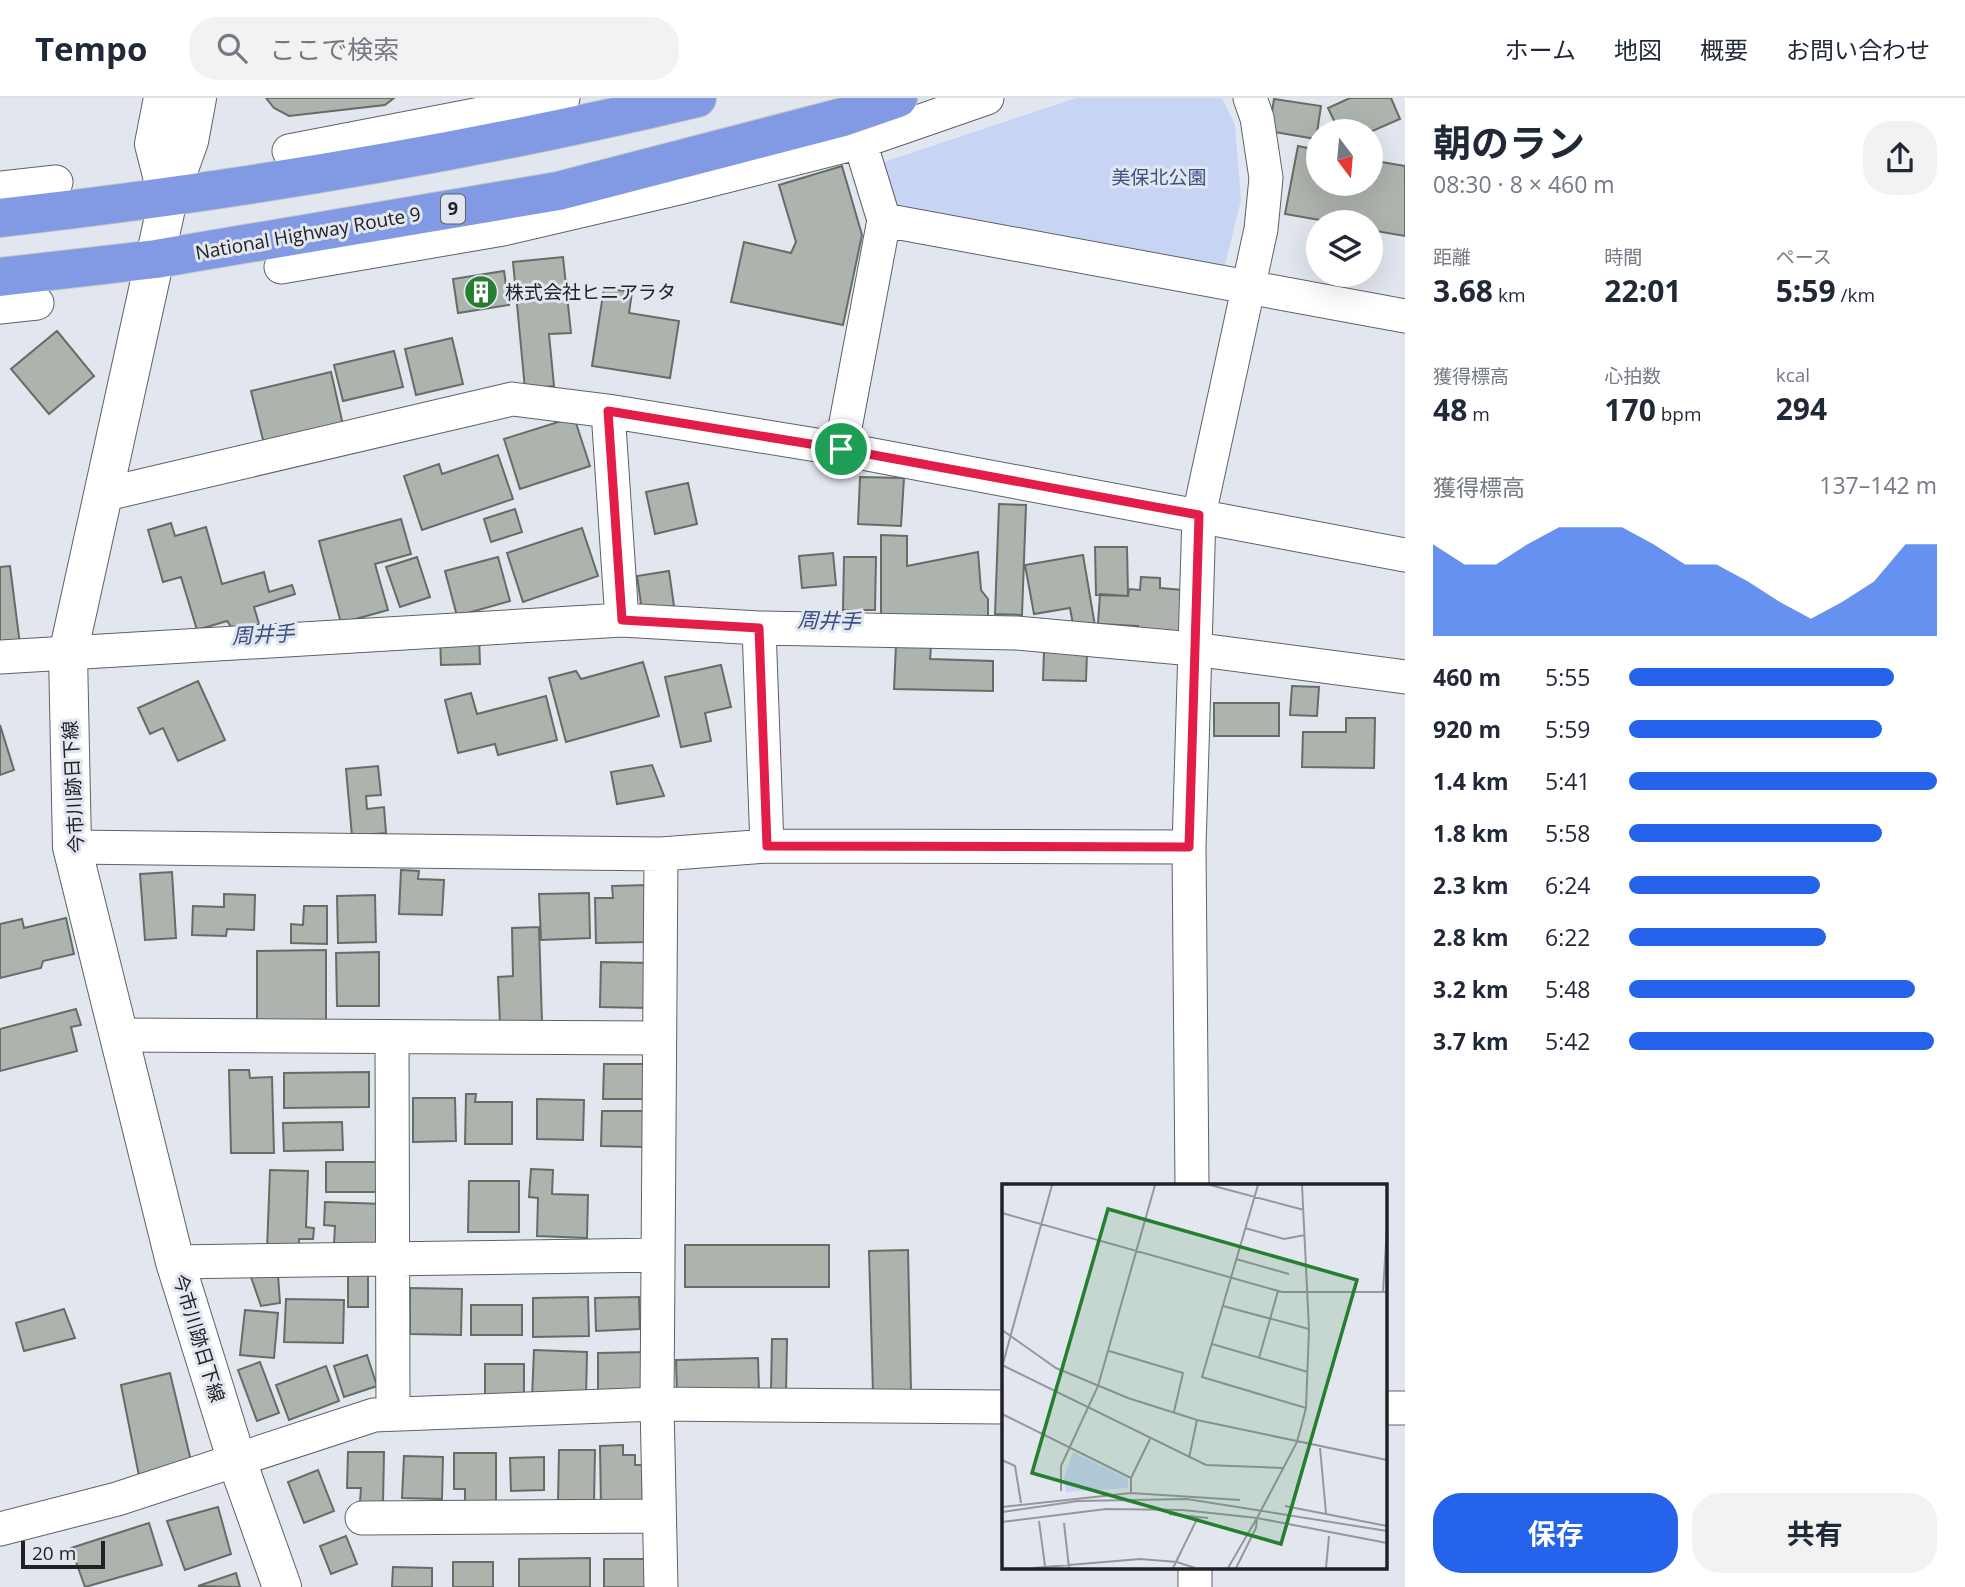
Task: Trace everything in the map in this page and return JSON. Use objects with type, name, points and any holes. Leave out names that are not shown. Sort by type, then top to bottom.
[{"type":"highway","points":[[0,218],[167,199],[380,165],[562,131],[697,98]]},
{"type":"highway","name":"National Highway Route 9","points":[[0,277],[156,258],[558,191],[851,129],[898,98]]},
{"type":"street","name":"今市川跡日下線","points":[[163,98],[154,144],[167,199],[68,654],[72,847],[175,1262],[236,1458],[282,1587]]},
{"type":"street","points":[[167,199],[188,141],[197,98]]},
{"type":"street","points":[[289,151],[423,126],[470,107],[563,98]]},
{"type":"street","points":[[281,267],[433,241],[584,210],[807,155],[851,129],[987,98]]},
{"type":"street","points":[[1192,1184],[1189,847],[1199,515],[1246,287],[1261,229],[1266,178],[1257,118],[1250,98]]},
{"type":"street","points":[[380,165],[423,126]]},
{"type":"street","points":[[841,449],[884,220],[851,129]]},
{"type":"street","points":[[0,188],[56,182]]},
{"type":"street","points":[[384,220],[433,241]]},
{"type":"street","points":[[884,220],[1405,316]]},
{"type":"street","points":[[0,307],[37,303]]},
{"type":"street","points":[[102,495],[512,399],[608,411],[841,449],[1405,555]]},
{"type":"street","points":[[608,411],[622,620]]},
{"type":"street","points":[[0,657],[622,620],[759,628],[1016,633],[1193,649],[1405,677]]},
{"type":"street","points":[[759,628],[767,846]]},
{"type":"street","points":[[72,847],[661,853],[767,846],[1189,847]]},
{"type":"street","points":[[661,853],[657,1404],[661,1587]]},
{"type":"street","points":[[117,1035],[659,1038]]},
{"type":"street","points":[[392,1037],[390,1261],[393,1414]]},
{"type":"street","points":[[175,1262],[390,1261],[658,1255]]},
{"type":"street","points":[[0,1529],[117,1499],[374,1415],[657,1404],[1002,1407]]},
{"type":"street","points":[[362,1518],[659,1516]]},
{"type":"green space","name":"美保北公園","points":[[1076,98],[1222,98],[1235,125],[1241,200],[1224,269],[894,210],[881,163]]},
{"type":"building","points":[[266,98],[394,98],[385,105],[289,116],[274,108]]},
{"type":"building","points":[[1350,98],[1391,98],[1400,119],[1383,126],[1383,119],[1333,119],[1328,108]]},
{"type":"building","points":[[1274,99],[1321,106],[1319,119],[1306,119],[1306,137],[1269,131]]},
{"type":"building","points":[[1298,146],[1306,148],[1306,196],[1383,196],[1383,162],[1405,166],[1405,236],[1383,232],[1383,210],[1306,210],[1306,218],[1285,214]]},
{"type":"building","points":[[842,166],[862,235],[843,325],[731,302],[744,242],[791,253],[796,242],[779,185]]},
{"type":"building","points":[[563,257],[571,333],[549,334],[554,386],[525,389],[513,262]]},
{"type":"building","name":"株式会社ヒニアラタ","points":[[504,271],[509,305],[458,313],[453,279]]},
{"type":"building","points":[[604,288],[632,292],[629,313],[679,321],[670,378],[592,366]]},
{"type":"building","points":[[57,331],[94,376],[49,414],[11,369]]},
{"type":"building","points":[[452,338],[463,384],[416,395],[405,349]]},
{"type":"building","points":[[394,351],[403,387],[343,401],[334,365]]},
{"type":"building","points":[[331,372],[343,425],[264,444],[251,391]]},
{"type":"building","points":[[574,417],[590,466],[520,489],[504,439]]},
{"type":"building","points":[[498,455],[513,499],[422,530],[404,476],[439,464],[442,474]]},
{"type":"building","points":[[860,477],[904,478],[901,526],[858,524]]},
{"type":"building","points":[[688,483],[697,524],[655,534],[646,492]]},
{"type":"building","points":[[999,504],[1026,505],[1022,615],[995,614]]},
{"type":"building","points":[[515,509],[522,532],[491,542],[484,519]]},
{"type":"building","points":[[401,519],[411,554],[375,564],[388,610],[341,623],[319,541]]},
{"type":"building","points":[[171,523],[175,536],[206,527],[222,584],[264,572],[269,592],[292,585],[295,594],[254,607],[260,627],[236,634],[227,621],[197,630],[181,577],[163,582],[148,530]]},
{"type":"building","points":[[582,528],[598,576],[523,602],[507,553]]},
{"type":"building","points":[[881,535],[907,536],[907,566],[978,552],[981,590],[988,599],[988,620],[881,617]]},
{"type":"building","points":[[1095,547],[1127,547],[1128,596],[1096,595]]},
{"type":"building","points":[[833,553],[836,585],[802,588],[799,556]]},
{"type":"building","points":[[1083,555],[1095,626],[1074,630],[1070,608],[1034,614],[1025,565]]},
{"type":"building","points":[[417,557],[430,597],[400,607],[386,567]]},
{"type":"building","points":[[498,557],[510,601],[457,616],[445,571]]},
{"type":"building","points":[[844,557],[876,557],[875,610],[843,610]]},
{"type":"building","points":[[10,566],[20,645],[0,648],[0,567]]},
{"type":"building","points":[[669,571],[674,606],[642,611],[637,576]]},
{"type":"building","points":[[1141,577],[1160,578],[1160,588],[1183,590],[1180,639],[1138,636],[1138,626],[1098,624],[1100,594],[1128,596],[1129,589],[1140,590]]},
{"type":"building","points":[[479,636],[480,664],[441,665],[440,637]]},
{"type":"building","points":[[896,645],[931,646],[930,659],[993,661],[993,691],[894,689]]},
{"type":"building","points":[[1044,651],[1087,652],[1086,681],[1043,680]]},
{"type":"building","points":[[643,662],[659,716],[566,742],[549,678],[576,671],[581,679]]},
{"type":"building","points":[[721,665],[731,707],[705,713],[711,741],[681,747],[665,677]]},
{"type":"building","points":[[198,681],[225,740],[178,761],[163,728],[150,734],[138,708]]},
{"type":"building","points":[[1292,686],[1319,687],[1317,716],[1290,715]]},
{"type":"building","points":[[471,693],[477,714],[546,696],[557,740],[498,755],[495,744],[458,753],[445,700]]},
{"type":"building","points":[[1214,703],[1279,703],[1279,736],[1214,736]]},
{"type":"building","points":[[1346,718],[1375,718],[1374,768],[1302,767],[1303,732],[1346,732]]},
{"type":"building","points":[[0,725],[14,770],[0,775]]},
{"type":"building","points":[[652,765],[664,796],[617,804],[611,772]]},
{"type":"building","points":[[378,766],[381,795],[366,796],[367,809],[384,807],[386,833],[352,836],[346,769]]},
{"type":"building","points":[[401,870],[419,871],[418,879],[444,880],[442,915],[399,914]]},
{"type":"building","points":[[172,872],[176,938],[145,940],[140,874]]},
{"type":"building","points":[[648,885],[648,942],[596,943],[595,898],[613,898],[612,886]]},
{"type":"building","points":[[589,893],[590,938],[541,940],[539,894]]},
{"type":"building","points":[[224,894],[255,895],[254,930],[227,929],[226,936],[192,935],[193,906],[224,907]]},
{"type":"building","points":[[375,895],[376,942],[338,943],[337,896]]},
{"type":"building","points":[[304,906],[327,906],[327,944],[291,943],[291,924],[303,925]]},
{"type":"building","points":[[66,918],[74,954],[43,961],[41,968],[0,978],[0,924],[22,919],[24,928]]},
{"type":"building","points":[[539,927],[542,1022],[500,1024],[498,977],[513,976],[512,928]]},
{"type":"building","points":[[326,950],[326,1021],[257,1022],[257,951]]},
{"type":"building","points":[[379,952],[379,1006],[337,1006],[336,953]]},
{"type":"building","points":[[601,962],[649,963],[648,1008],[600,1007]]},
{"type":"building","points":[[76,1009],[81,1025],[71,1027],[77,1051],[0,1071],[0,1029]]},
{"type":"building","points":[[604,1064],[650,1064],[650,1099],[603,1099]]},
{"type":"building","points":[[229,1070],[249,1070],[250,1078],[272,1077],[274,1153],[231,1153]]},
{"type":"building","points":[[369,1072],[369,1107],[284,1108],[284,1073]]},
{"type":"building","points":[[466,1094],[476,1094],[475,1102],[512,1102],[512,1144],[465,1144]]},
{"type":"building","points":[[413,1098],[455,1098],[456,1141],[413,1142]]},
{"type":"building","points":[[537,1099],[584,1100],[583,1140],[537,1139]]},
{"type":"building","points":[[602,1111],[648,1111],[647,1147],[601,1146]]},
{"type":"building","points":[[342,1122],[343,1150],[284,1151],[283,1123]]},
{"type":"building","points":[[326,1162],[380,1162],[380,1192],[326,1192]]},
{"type":"building","points":[[531,1169],[553,1170],[552,1194],[588,1195],[587,1238],[537,1236],[538,1198],[529,1197]]},
{"type":"building","points":[[270,1170],[308,1171],[306,1227],[314,1228],[313,1239],[299,1239],[299,1252],[267,1251]]},
{"type":"building","points":[[469,1181],[519,1181],[519,1232],[468,1232]]},
{"type":"building","points":[[325,1202],[383,1204],[381,1245],[334,1244],[335,1226],[324,1225]]},
{"type":"building","points":[[685,1245],[829,1245],[829,1287],[685,1287]]},
{"type":"building","points":[[908,1250],[911,1391],[873,1392],[869,1251]]},
{"type":"building","points":[[250,1274],[278,1275],[280,1303],[261,1306]]},
{"type":"building","points":[[348,1274],[368,1274],[368,1307],[348,1307]]},
{"type":"building","points":[[410,1288],[462,1289],[461,1335],[410,1334]]},
{"type":"building","points":[[588,1297],[589,1336],[533,1337],[533,1298]]},
{"type":"building","points":[[639,1297],[640,1329],[596,1331],[595,1298]]},
{"type":"building","points":[[286,1299],[344,1300],[343,1343],[284,1342]]},
{"type":"building","points":[[471,1305],[522,1305],[522,1335],[471,1335]]},
{"type":"building","points":[[64,1309],[75,1338],[24,1351],[16,1323]]},
{"type":"building","points":[[245,1310],[278,1313],[274,1358],[240,1355]]},
{"type":"building","points":[[772,1339],[787,1339],[786,1392],[771,1391]]},
{"type":"building","points":[[534,1350],[587,1352],[586,1399],[532,1398]]},
{"type":"building","points":[[648,1352],[649,1393],[598,1394],[598,1353]]},
{"type":"building","points":[[367,1355],[377,1386],[344,1397],[334,1366]]},
{"type":"building","points":[[758,1358],[759,1392],[677,1395],[676,1360]]},
{"type":"building","points":[[260,1362],[279,1413],[257,1421],[238,1370]]},
{"type":"building","points":[[485,1364],[524,1364],[524,1398],[485,1398]]},
{"type":"building","points":[[326,1366],[339,1401],[289,1420],[276,1385]]},
{"type":"building","points":[[170,1373],[191,1461],[139,1476],[121,1385]]},
{"type":"building","points":[[623,1445],[623,1455],[635,1455],[635,1465],[642,1465],[643,1506],[601,1507],[600,1446]]},
{"type":"building","points":[[559,1450],[595,1450],[594,1502],[558,1502]]},
{"type":"building","points":[[348,1452],[384,1452],[383,1503],[360,1502],[361,1488],[347,1488]]},
{"type":"building","points":[[454,1453],[496,1453],[496,1503],[465,1503],[465,1489],[454,1489]]},
{"type":"building","points":[[404,1456],[443,1457],[442,1499],[402,1498]]},
{"type":"building","points":[[544,1457],[544,1490],[511,1491],[510,1458]]},
{"type":"building","points":[[318,1470],[334,1511],[304,1523],[288,1482]]},
{"type":"building","points":[[218,1507],[231,1554],[185,1570],[167,1521]]},
{"type":"building","points":[[149,1523],[162,1565],[85,1587],[71,1548]]},
{"type":"building","points":[[346,1536],[357,1564],[331,1574],[320,1546]]},
{"type":"building","points":[[590,1558],[590,1587],[519,1587],[519,1559]]},
{"type":"building","points":[[604,1559],[649,1559],[649,1587],[604,1587]]},
{"type":"building","points":[[453,1562],[493,1562],[493,1587],[453,1587]]},
{"type":"building","points":[[393,1567],[432,1568],[432,1587],[392,1587]]},
{"type":"building","points":[[236,1573],[240,1587],[198,1586]]},
{"type":"place","name":"株式会社ヒニアラタ","points":[[481,292]]},
{"type":"route","points":[[608,411],[841,449],[1199,515],[1189,847],[767,846],[759,628],[622,620],[608,411]]},
{"type":"water label","name":"周井手","points":[[829,621]]},
{"type":"water label","name":"周井手","points":[[263,635]]}]
